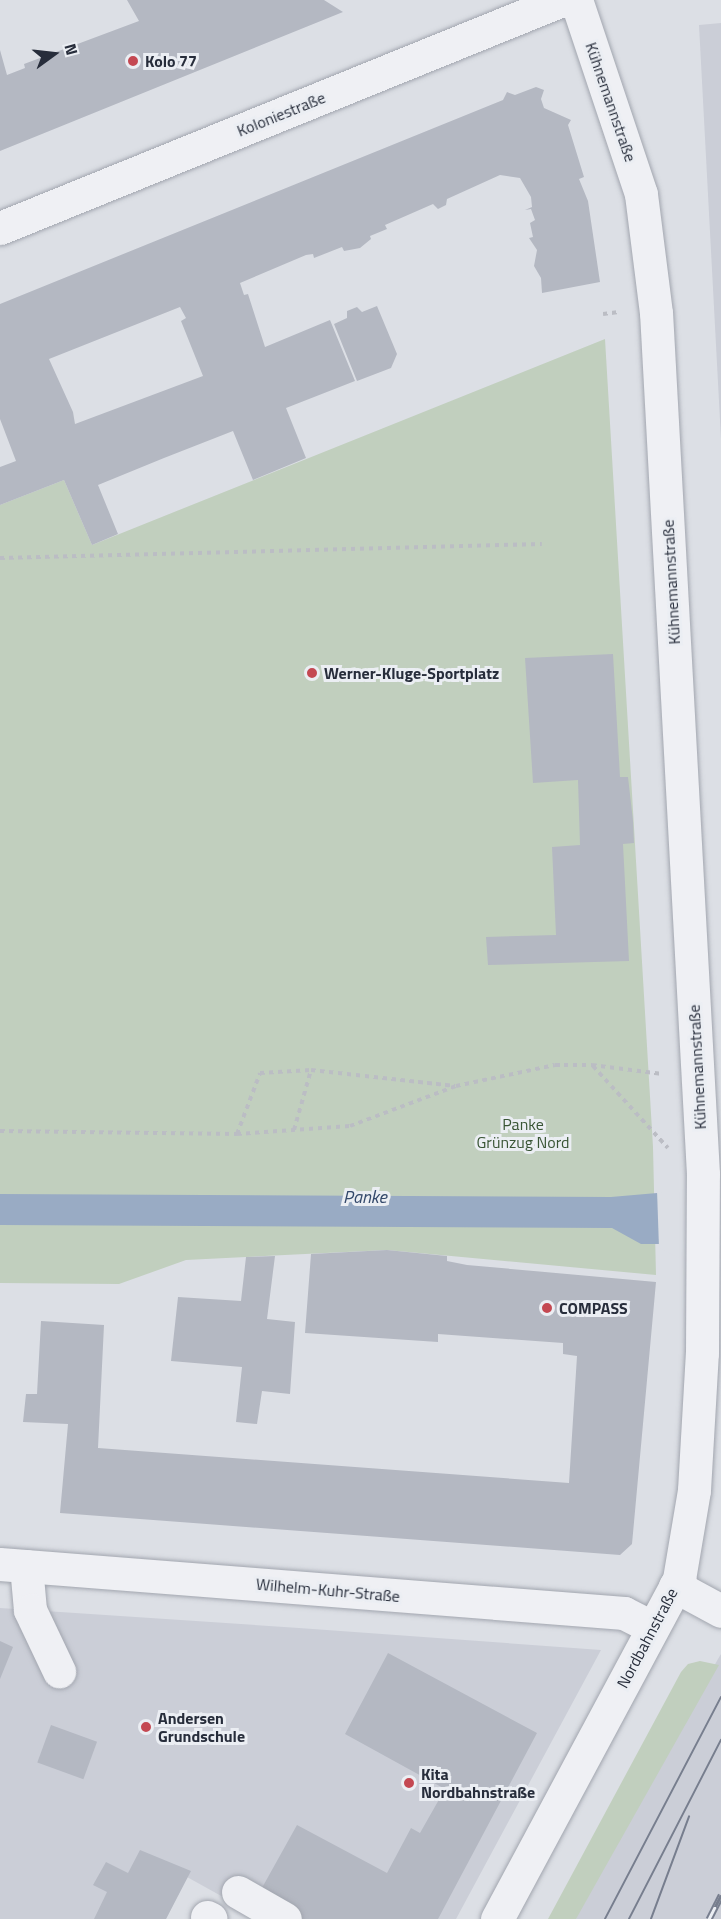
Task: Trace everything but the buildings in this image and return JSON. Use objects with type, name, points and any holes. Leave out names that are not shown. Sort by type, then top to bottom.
[{"type":"street","name":"Koloniestraße","points":[[0,228],[562,0]]},
{"type":"street","name":"Kühnemannstraße","points":[[576,0],[641,194],[656,314],[702,1160],[705,1293]]},
{"type":"street","name":"Nordbahnstraße","points":[[497,1919],[675,1586],[694,1490],[705,1293]]},
{"type":"street","points":[[13,1565],[25,1590],[30,1610],[59,1671]]},
{"type":"street","name":"Wilhelm-Kuhr-Straße","points":[[13,1565],[624,1613],[652,1627]]},
{"type":"street","points":[[675,1586],[721,1611]]},
{"type":"street","points":[[238,1892],[285,1919]]},
{"type":"path","points":[[603,314],[619,312]]},
{"type":"path","points":[[0,558],[542,544]]},
{"type":"path","points":[[0,1131],[237,1134],[294,1131],[350,1126],[456,1086],[555,1065],[592,1065],[662,1074]]},
{"type":"path","points":[[592,1065],[665,1148],[702,1160]]},
{"type":"path","points":[[237,1134],[260,1073],[311,1070],[456,1086]]},
{"type":"path","points":[[294,1131],[311,1070]]},
{"type":"shaded area","points":[[721,23],[721,439],[699,25]]},
{"type":"shaded area","points":[[0,1608],[601,1650],[456,1919],[263,1919],[187,1877],[166,1919],[0,1919]]},
{"type":"shaded area","points":[[721,1654],[721,1919],[573,1919],[718,1659]]},
{"type":"green space","name":"Werner-Kluge-Sportplatz","points":[[605,339],[653,1147],[656,1275],[387,1250],[186,1260],[119,1284],[0,1283],[0,505],[64,480],[92,545]]},
{"type":"green space","points":[[700,1661],[719,1665],[576,1919],[548,1919],[681,1672],[688,1664]]},
{"type":"water","name":"Panke","points":[[657,1193],[721,1228],[659,1244],[641,1244],[612,1228],[0,1225],[0,1194],[611,1197]]},
{"type":"pier","points":[[657,1190],[721,1225],[721,1278],[659,1248]]},
{"type":"tram line","points":[[605,1919],[721,1697]]},
{"type":"tram line","points":[[629,1919],[721,1740]]},
{"type":"tram line","points":[[651,1919],[689,1817]]},
{"type":"railway","points":[[709,1919],[721,1895]]},
{"type":"place","name":"Kolo 77","points":[[133,61]]},
{"type":"place","name":"Werner-Kluge-Sportplatz","points":[[312,673]]},
{"type":"place","name":"COMPASS","points":[[547,1308]]},
{"type":"place","name":"Andersen Grundschule","points":[[146,1727]]},
{"type":"place","name":"Kita Nordbahnstraße","points":[[409,1783]]},
{"type":"park label","name":"Panke Grünzug Nord","points":[[523,1133]]}]
